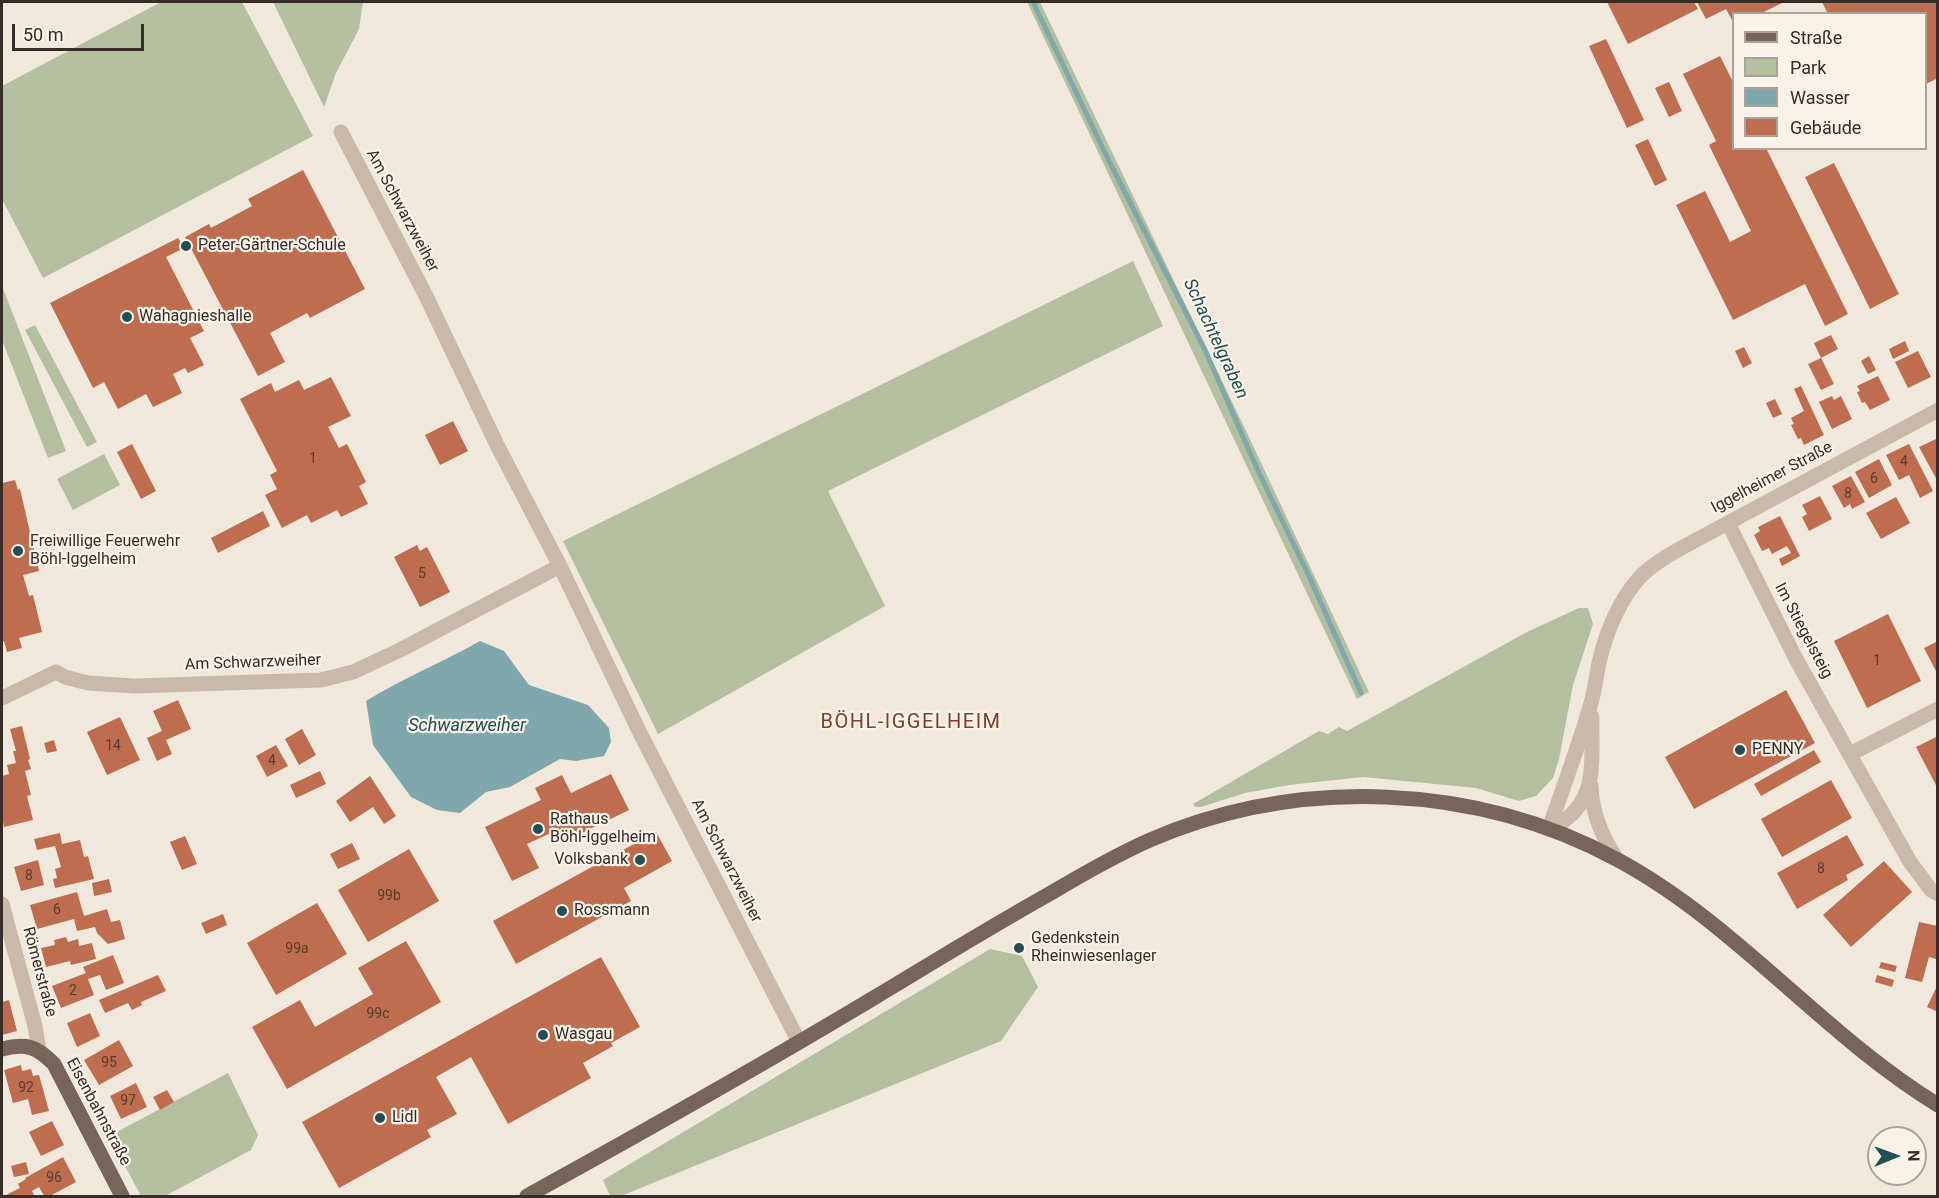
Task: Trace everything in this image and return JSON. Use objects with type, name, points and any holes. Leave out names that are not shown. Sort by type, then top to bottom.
[{"type":"main road","points":[[527,1197],[799,1042],[1096,867],[1152,839],[1211,818],[1272,804],[1303,800],[1365,796],[1396,797],[1459,805],[1489,811],[1549,829],[1616,858],[1648,876],[1693,908],[1870,1057],[1938,1105]]},
{"type":"main road","points":[[2,1049],[28,1046],[39,1050]]},
{"type":"main road","name":"Eisenbahnstraße","points":[[39,1050],[54,1064],[62,1077],[122,1197]]},
{"type":"street","name":"Am Schwarzweiher","points":[[340,132],[426,296],[640,733],[799,1042]]},
{"type":"street","name":"Iggelheimer Straße","points":[[1592,702],[1600,661],[1618,611],[1630,589],[1659,560],[1938,410]]},
{"type":"street","name":"Im Stiegelsteig","points":[[1728,523],[1796,659],[1910,862],[1931,890],[1938,894]]},
{"type":"street","name":"Am Schwarzweiher","points":[[2,698],[56,672],[65,677],[88,683],[134,686],[297,682],[340,676],[400,650],[560,566]]},
{"type":"street","points":[[1592,702],[1592,802],[1605,841],[1616,858]]},
{"type":"street","points":[[1549,829],[1592,702]]},
{"type":"street","points":[[1850,754],[1938,709]]},
{"type":"street","points":[[1549,829],[1564,822],[1575,813],[1586,798],[1591,782]]},
{"type":"street","name":"Römerstraße","points":[[2,904],[35,1026],[39,1050]]},
{"type":"green space","points":[[161,2],[242,2],[313,136],[43,278],[2,199],[2,86]]},
{"type":"green space","points":[[273,2],[363,2],[359,29],[336,73],[324,107]]},
{"type":"green space","points":[[1027,2],[1040,2],[1247,433],[1369,692],[1357,699]]},
{"type":"green space","points":[[1133,261],[1163,326],[828,491],[885,606],[658,734],[563,541]]},
{"type":"green space","points":[[2,286],[66,451],[48,458],[2,340]]},
{"type":"green space","points":[[35,325],[97,442],[87,447],[25,330]]},
{"type":"green space","points":[[104,454],[120,485],[73,510],[57,479]]},
{"type":"green space","points":[[1579,608],[1588,608],[1593,624],[1573,685],[1559,759],[1553,778],[1536,796],[1519,801],[1476,788],[1363,777],[1289,785],[1245,793],[1201,807],[1193,804],[1319,731],[1328,734],[1339,727],[1347,731],[1527,632]]},
{"type":"green space","points":[[990,949],[1022,956],[1038,987],[1001,1041],[621,1196],[610,1196],[603,1180]]},
{"type":"green space","points":[[228,1073],[258,1135],[251,1150],[165,1196],[141,1196],[109,1136]]},
{"type":"water","name":"Schwarzweiher","points":[[480,641],[504,651],[529,685],[588,705],[609,728],[611,742],[604,756],[576,761],[560,759],[510,787],[486,792],[460,813],[437,810],[411,797],[373,745],[366,701]]},
{"type":"building","points":[[1607,2],[1694,2],[1698,9],[1628,44]]},
{"type":"building","points":[[1697,2],[1784,2],[1764,12],[1732,12],[1732,20],[1726,9],[1706,19]]},
{"type":"building","points":[[1822,2],[1938,2],[1938,78],[1927,84],[1927,12],[1827,12]]},
{"type":"building","points":[[1606,39],[1644,120],[1627,128],[1589,46]]},
{"type":"building","points":[[1720,56],[1732,80],[1732,150],[1767,150],[1848,314],[1825,326],[1805,284],[1733,320],[1676,205],[1705,191],[1730,242],[1751,231],[1709,145],[1716,141],[1683,74]]},
{"type":"building","points":[[1669,82],[1682,111],[1669,117],[1655,88]]},
{"type":"building","points":[[1648,139],[1667,180],[1655,186],[1635,145]]},
{"type":"building","points":[[1834,163],[1899,294],[1870,309],[1805,177]]},
{"type":"building","points":[[303,170],[365,289],[310,318],[307,313],[270,333],[285,362],[258,376],[185,237],[209,224],[211,228],[252,206],[248,199]]},
{"type":"building","name":"Wahagnieshalle","points":[[178,238],[184,248],[166,257],[204,331],[190,338],[204,365],[188,373],[185,368],[173,374],[182,393],[153,407],[146,394],[118,409],[104,382],[93,388],[50,303]]},
{"type":"building","points":[[1831,335],[1838,349],[1821,358],[1814,343]]},
{"type":"building","points":[[1905,341],[1909,351],[1893,359],[1889,349]]},
{"type":"building","points":[[1744,347],[1752,363],[1743,368],[1735,351]]},
{"type":"building","points":[[1918,351],[1931,377],[1908,388],[1895,362]]},
{"type":"building","points":[[1869,356],[1876,370],[1868,374],[1861,361]]},
{"type":"building","points":[[1821,358],[1834,384],[1821,390],[1808,364]]},
{"type":"building","points":[[1878,376],[1890,400],[1870,410],[1865,402],[1862,403],[1857,386]]},
{"type":"building","points":[[331,377],[351,416],[328,427],[339,448],[347,444],[366,482],[359,486],[368,504],[341,517],[337,510],[311,523],[307,515],[282,528],[265,495],[277,489],[270,475],[277,471],[240,399],[271,383],[275,392],[299,380],[304,390]]},
{"type":"building","points":[[1801,386],[1824,435],[1804,445],[1791,425],[1794,424],[1791,418],[1804,411],[1794,389]]},
{"type":"building","points":[[1832,396],[1834,400],[1841,396],[1852,419],[1832,429],[1819,402]]},
{"type":"building","points":[[1775,399],[1782,414],[1773,418],[1766,403]]},
{"type":"building","points":[[453,421],[468,451],[440,465],[425,435]]},
{"type":"building","points":[[1938,438],[1938,482],[1919,447]]},
{"type":"building","points":[[132,444],[156,491],[141,499],[117,452]]},
{"type":"building","points":[[1909,444],[1933,491],[1920,498],[1909,475],[1899,480],[1886,455]]},
{"type":"building","points":[[1879,459],[1892,485],[1869,498],[1855,472]]},
{"type":"building","points":[[1851,476],[1865,502],[1852,509],[1850,504],[1844,508],[1832,486]]},
{"type":"building","name":"Freiwillige Feuerwehr Böhl-Iggelheim","points":[[15,480],[18,490],[20,489],[39,571],[23,575],[29,596],[33,595],[42,632],[19,638],[22,648],[7,652],[4,641],[2,642],[2,483]]},
{"type":"building","points":[[1820,496],[1832,519],[1809,531],[1802,517],[1807,514],[1802,505]]},
{"type":"building","points":[[1896,497],[1910,523],[1881,539],[1866,513]]},
{"type":"building","points":[[263,511],[270,526],[218,553],[211,538]]},
{"type":"building","points":[[1780,516],[1800,556],[1782,566],[1779,559],[1791,553],[1787,546],[1772,554],[1769,548],[1762,551],[1754,535],[1760,531],[1758,527]]},
{"type":"building","points":[[417,545],[420,551],[427,547],[450,592],[420,607],[394,557]]},
{"type":"building","points":[[1888,614],[1921,681],[1867,708],[1834,641]]},
{"type":"building","points":[[1938,641],[1938,675],[1924,648]]},
{"type":"building","name":"PENNY","points":[[1786,690],[1815,743],[1694,809],[1665,757]]},
{"type":"building","points":[[178,700],[191,729],[166,740],[172,754],[157,761],[147,738],[162,731],[153,711]]},
{"type":"building","points":[[120,717],[140,760],[107,775],[87,732]]},
{"type":"building","points":[[22,726],[30,759],[28,760],[31,769],[25,771],[31,795],[27,796],[33,820],[4,827],[2,776],[9,774],[7,765],[16,763],[13,751],[16,751],[10,729]]},
{"type":"building","points":[[302,729],[316,755],[299,765],[285,739]]},
{"type":"building","points":[[1938,736],[1938,789],[1916,747]]},
{"type":"building","points":[[54,740],[57,751],[47,753],[44,743]]},
{"type":"building","points":[[276,745],[288,766],[267,777],[256,756]]},
{"type":"building","points":[[1814,750],[1821,762],[1761,796],[1754,784]]},
{"type":"building","points":[[320,771],[326,784],[296,798],[290,785]]},
{"type":"building","name":"Rathaus Böhl-Iggelheim","points":[[611,774],[629,810],[561,843],[555,831],[527,844],[539,868],[512,881],[485,827],[541,800],[535,788],[562,775],[571,793]]},
{"type":"building","points":[[370,776],[396,816],[384,824],[373,807],[350,822],[336,801]]},
{"type":"building","points":[[1831,780],[1852,818],[1782,857],[1761,819]]},
{"type":"building","name":"Rossmann","points":[[656,832],[672,861],[624,888],[631,901],[516,964],[493,921]]},
{"type":"building","points":[[60,833],[62,844],[80,840],[84,857],[88,856],[94,879],[55,888],[53,879],[57,878],[55,869],[61,867],[55,846],[37,850],[34,839]]},
{"type":"building","points":[[1847,835],[1864,865],[1846,875],[1848,880],[1797,909],[1777,873]]},
{"type":"building","points":[[185,836],[197,864],[182,870],[170,842]]},
{"type":"building","points":[[352,843],[360,859],[338,869],[330,854]]},
{"type":"building","points":[[409,849],[439,901],[368,942],[338,890]]},
{"type":"building","points":[[38,860],[44,885],[21,891],[14,867]]},
{"type":"building","points":[[1884,861],[1912,892],[1851,947],[1823,915]]},
{"type":"building","points":[[109,879],[112,892],[94,896],[92,883]]},
{"type":"building","points":[[77,892],[84,916],[107,909],[111,922],[120,920],[125,939],[108,944],[97,933],[95,927],[77,931],[74,919],[37,929],[30,905]]},
{"type":"building","points":[[317,903],[347,954],[276,995],[247,943]]},
{"type":"building","points":[[223,914],[227,925],[206,934],[201,923]]},
{"type":"building","points":[[1919,922],[1938,926],[1936,959],[1929,957],[1922,982],[1905,978]]},
{"type":"building","points":[[66,937],[68,942],[78,939],[79,946],[92,943],[96,959],[71,965],[70,961],[46,967],[41,948],[55,945],[54,940]]},
{"type":"building","points":[[406,941],[441,1002],[287,1089],[252,1027],[300,1000],[315,1027],[373,994],[358,968]]},
{"type":"building","points":[[113,955],[124,983],[106,990],[100,975],[88,979],[94,995],[61,1008],[52,986],[86,973],[83,967]]},
{"type":"building","points":[[601,957],[640,1027],[611,1043],[613,1046],[583,1063],[591,1078],[508,1124],[471,1057],[436,1077],[457,1114],[427,1130],[431,1137],[339,1188],[302,1122]]},
{"type":"building","points":[[1881,962],[1897,966],[1895,972],[1879,968]]},
{"type":"building","points":[[158,975],[166,991],[141,1002],[142,1005],[132,1010],[128,1003],[105,1013],[99,1000]]},
{"type":"building","points":[[1877,975],[1894,980],[1892,987],[1875,982]]},
{"type":"building","points":[[1938,984],[1938,1012],[1927,1007]]},
{"type":"building","points":[[9,1000],[17,1031],[2,1035],[2,1002]]},
{"type":"building","points":[[90,1013],[100,1036],[77,1047],[67,1023]]},
{"type":"building","points":[[119,1040],[133,1066],[99,1085],[84,1060]]},
{"type":"building","points":[[21,1065],[22,1071],[31,1069],[33,1076],[39,1075],[49,1111],[32,1115],[28,1099],[13,1103],[4,1070]]},
{"type":"building","points":[[136,1083],[147,1107],[121,1119],[110,1096]]},
{"type":"building","points":[[167,1090],[174,1102],[160,1110],[153,1097]]},
{"type":"building","points":[[52,1121],[64,1145],[41,1156],[29,1132]]},
{"type":"building","points":[[63,1157],[76,1182],[50,1196],[44,1196],[39,1187],[32,1191],[34,1195],[4,1196],[20,1188],[18,1184],[25,1178]]},
{"type":"building","points":[[26,1162],[29,1174],[14,1177],[11,1166]]},
{"type":"waterway","name":"Schachtelgraben","points":[[1033,2],[1107,157],[1205,350],[1361,693]]},
{"type":"place","name":"Peter-Gärtner-Schule","points":[[186,246]]},
{"type":"place","name":"Wahagnieshalle","points":[[127,317]]},
{"type":"place","name":"Freiwillige Feuerwehr Böhl-Iggelheim","points":[[18,551]]},
{"type":"place","name":"PENNY","points":[[1740,750]]},
{"type":"place","name":"Rathaus Böhl-Iggelheim","points":[[538,829]]},
{"type":"place","name":"Volksbank","points":[[640,860]]},
{"type":"place","name":"Rossmann","points":[[562,911]]},
{"type":"place","name":"Gedenkstein Rheinwiesenlager","points":[[1019,948]]},
{"type":"place","name":"Wasgau","points":[[543,1035]]},
{"type":"place","name":"Lidl","points":[[380,1118]]},
{"type":"district","name":"BÖHL-IGGELHEIM","points":[[911,723]]}]
